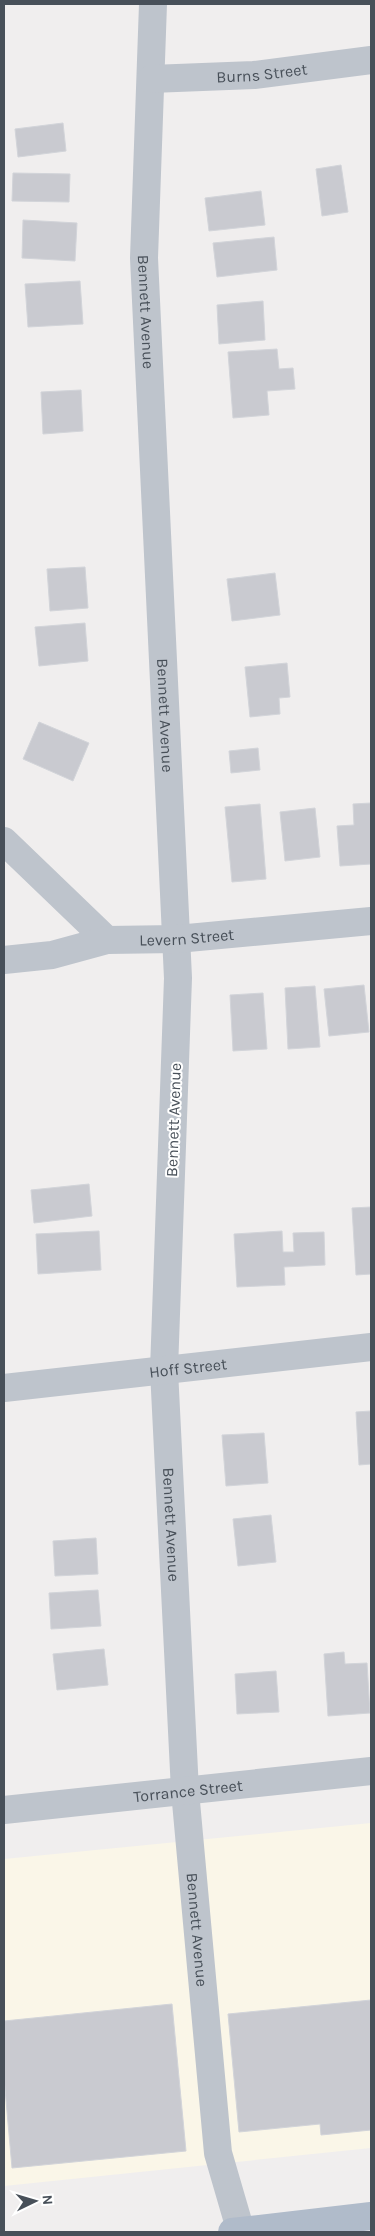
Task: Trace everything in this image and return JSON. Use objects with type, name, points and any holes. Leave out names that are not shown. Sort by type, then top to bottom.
[{"type":"main road","points":[[238,2232],[371,2216]]},
{"type":"street","name":"Bennett Avenue","points":[[154,4],[144,258],[178,978],[164,1370],[185,1791],[218,2153],[238,2232]]},
{"type":"street","name":"Burns Street","points":[[151,79],[254,75],[371,60]]},
{"type":"street","points":[[4,841],[107,940]]},
{"type":"street","name":"Levern Street","points":[[4,960],[52,955],[107,940],[177,939],[371,921]]},
{"type":"street","name":"Hoff Street","points":[[4,1388],[371,1347]]},
{"type":"street","name":"Torrance Street","points":[[4,1810],[371,1772]]},
{"type":"shaded area","points":[[371,1823],[371,2148],[4,2186],[4,1859]]},
{"type":"building","points":[[63,123],[66,151],[18,157],[15,129]]},
{"type":"building","points":[[341,165],[348,212],[322,216],[316,169]]},
{"type":"building","points":[[13,173],[70,174],[69,202],[12,201]]},
{"type":"building","points":[[261,191],[265,225],[209,231],[205,198]]},
{"type":"building","points":[[23,220],[77,223],[75,261],[22,258]]},
{"type":"building","points":[[274,237],[277,270],[217,277],[213,243]]},
{"type":"building","points":[[80,281],[83,324],[28,327],[25,284]]},
{"type":"building","points":[[263,301],[265,340],[219,344],[217,305]]},
{"type":"building","points":[[277,349],[279,369],[293,368],[295,389],[267,391],[269,415],[233,418],[228,352]]},
{"type":"building","points":[[81,390],[83,431],[43,434],[41,392]]},
{"type":"building","points":[[85,567],[88,608],[50,611],[47,569]]},
{"type":"building","points":[[275,573],[280,615],[232,621],[227,579]]},
{"type":"building","points":[[85,623],[88,661],[39,666],[35,627]]},
{"type":"building","points":[[287,663],[290,697],[279,698],[280,714],[250,717],[245,667]]},
{"type":"building","points":[[39,722],[89,743],[73,781],[23,759]]},
{"type":"building","points":[[258,748],[260,770],[231,773],[229,751]]},
{"type":"building","points":[[371,803],[371,864],[340,866],[337,826],[354,825],[353,804]]},
{"type":"building","points":[[260,804],[266,879],[232,882],[225,807]]},
{"type":"building","points":[[315,808],[320,857],[285,861],[280,812]]},
{"type":"building","points":[[364,985],[369,1032],[329,1036],[324,989]]},
{"type":"building","points":[[315,986],[320,1047],[288,1049],[285,988]]},
{"type":"building","points":[[263,993],[267,1049],[233,1051],[230,995]]},
{"type":"building","points":[[89,1184],[92,1216],[34,1223],[31,1190]]},
{"type":"building","points":[[371,1207],[371,1274],[356,1275],[352,1208]]},
{"type":"building","points":[[99,1231],[101,1270],[38,1274],[36,1234]]},
{"type":"building","points":[[282,1231],[283,1252],[294,1252],[293,1233],[324,1232],[325,1265],[284,1267],[285,1285],[237,1287],[234,1234]]},
{"type":"building","points":[[371,1411],[371,1464],[359,1465],[356,1412]]},
{"type":"building","points":[[264,1433],[268,1483],[226,1486],[222,1435]]},
{"type":"building","points":[[271,1515],[276,1562],[238,1566],[233,1519]]},
{"type":"building","points":[[96,1538],[98,1574],[55,1576],[53,1541]]},
{"type":"building","points":[[98,1590],[101,1626],[51,1629],[49,1593]]},
{"type":"building","points":[[104,1649],[108,1685],[57,1690],[53,1654]]},
{"type":"building","points":[[344,1652],[345,1664],[367,1663],[370,1713],[328,1716],[324,1654]]},
{"type":"building","points":[[276,1671],[279,1712],[237,1714],[235,1674]]},
{"type":"building","points":[[371,2000],[371,2130],[321,2135],[320,2124],[239,2132],[228,2014]]},
{"type":"building","points":[[172,2004],[186,2151],[12,2168],[4,2078],[4,2021]]}]
